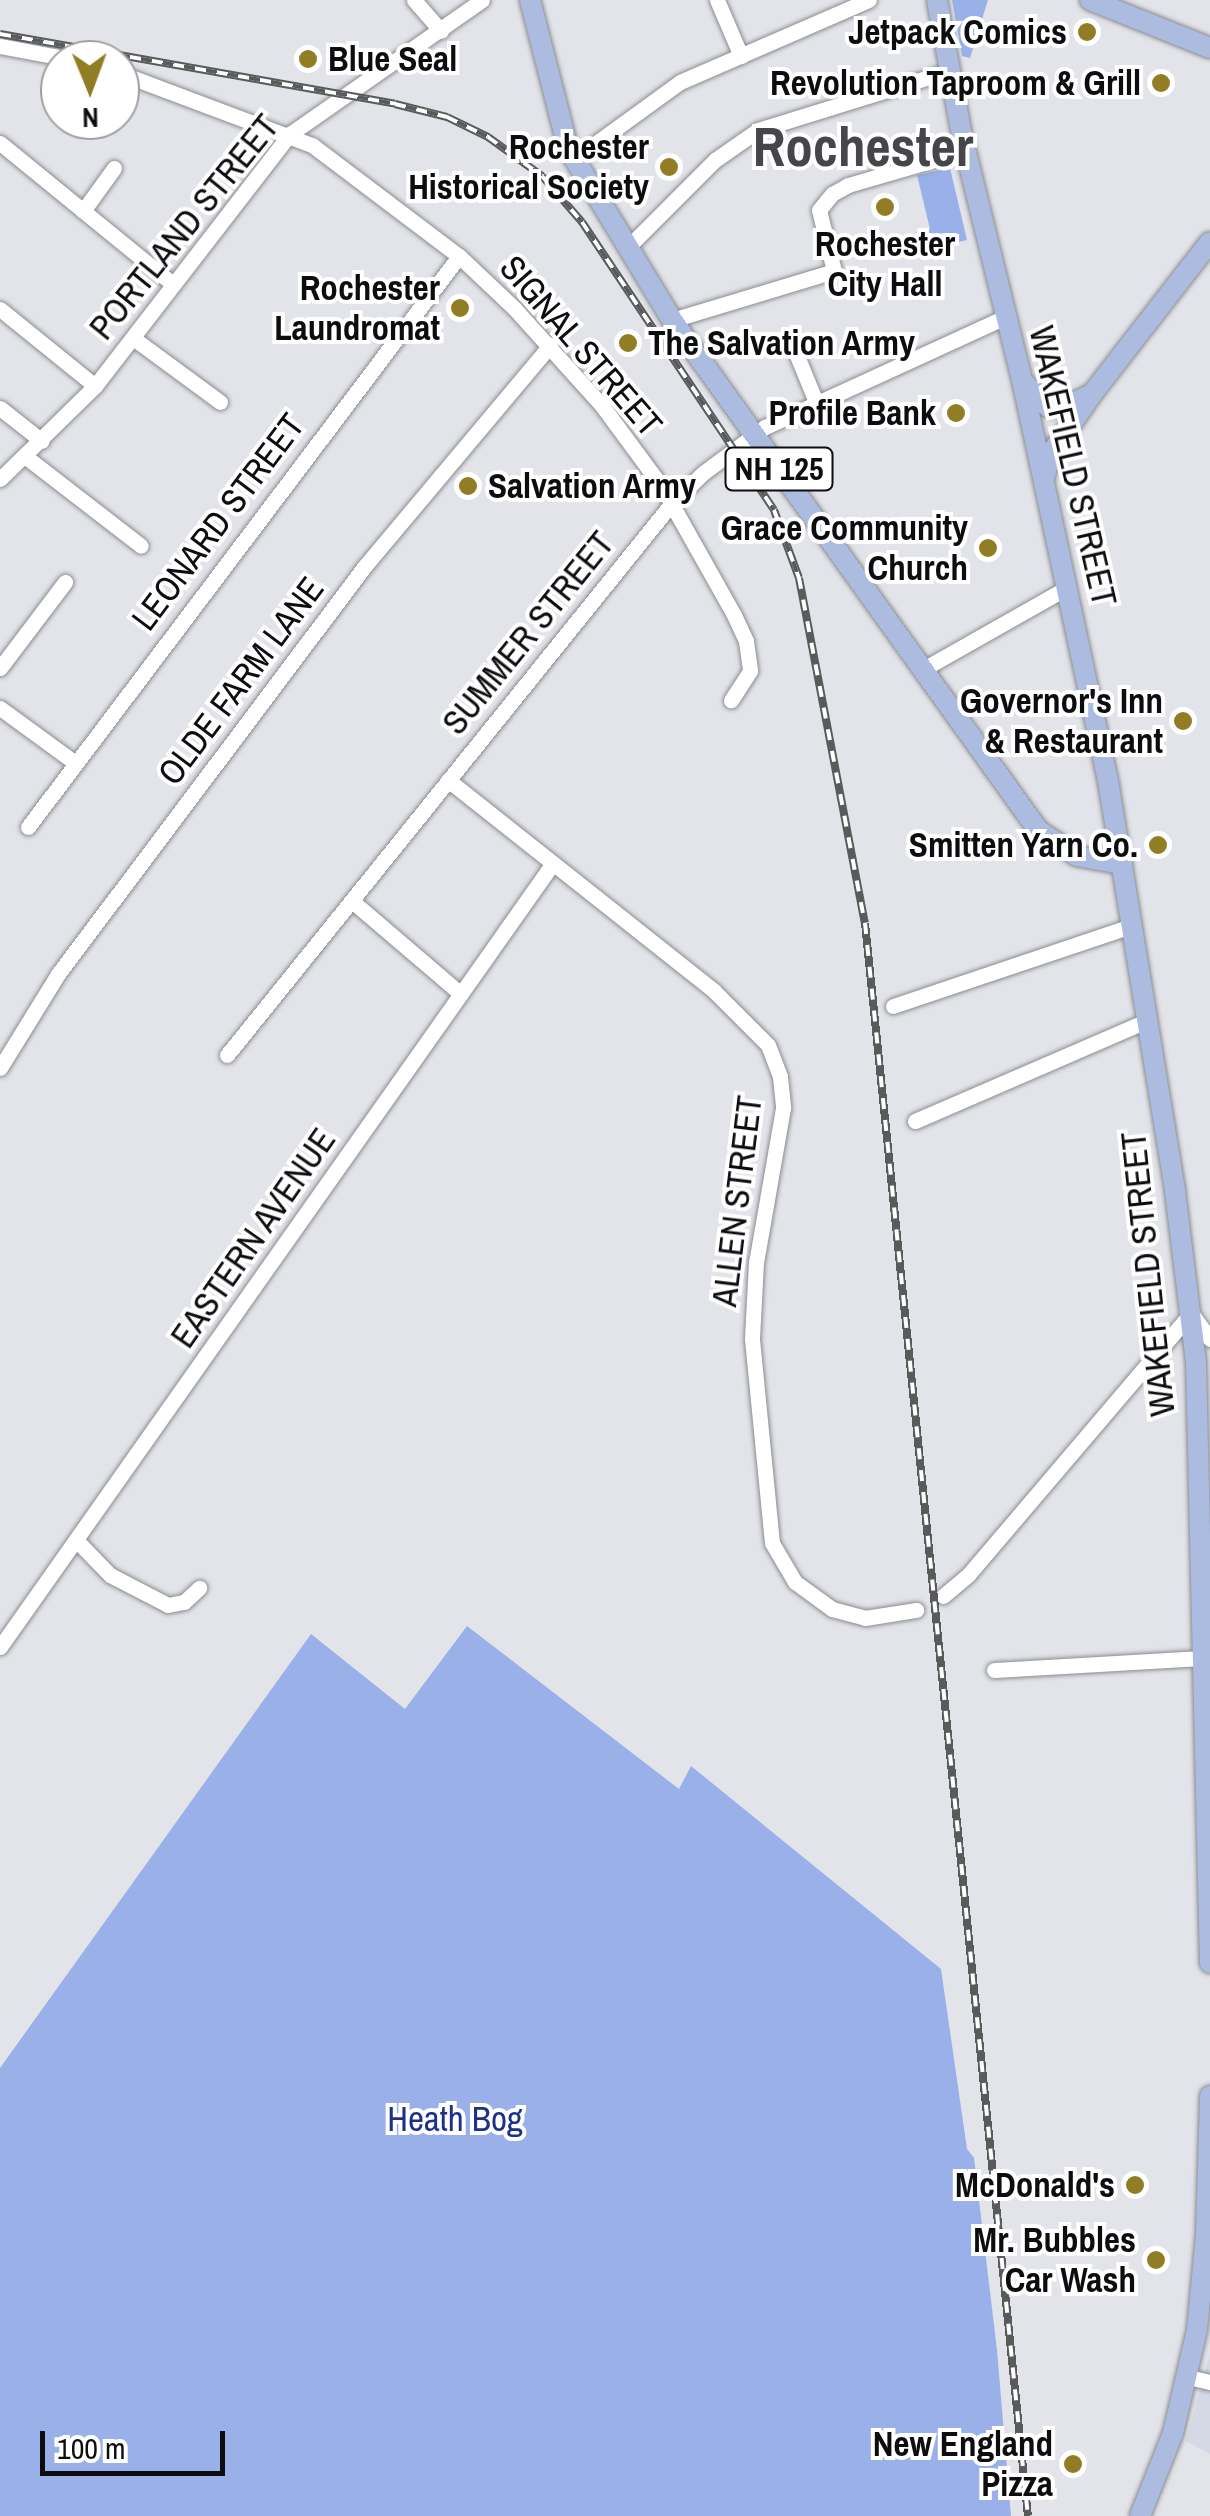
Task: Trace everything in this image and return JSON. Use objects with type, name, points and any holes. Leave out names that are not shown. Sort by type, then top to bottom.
[{"type":"main road","name":"NH 125","points":[[530,0],[557,116],[574,159],[672,320],[1048,841],[1076,856],[1122,864]]},
{"type":"main road","name":"WAKEFIELD STREET","points":[[937,0],[965,151],[1068,588],[1122,864],[1191,1313],[1210,1963]]},
{"type":"main road","points":[[1090,0],[1210,48]]},
{"type":"main road","points":[[1044,482],[1050,455],[1092,394],[1210,242]]},
{"type":"main road","points":[[1022,380],[1034,398],[1048,407],[1065,408],[1092,394]]},
{"type":"main road","points":[[1140,2516],[1172,2436],[1188,2377],[1204,2268],[1210,2096]]},
{"type":"street","points":[[414,0],[441,30]]},
{"type":"street","name":"PORTLAND STREET","points":[[0,479],[95,386],[290,134],[482,0]]},
{"type":"street","points":[[716,0],[741,56]]},
{"type":"street","points":[[574,159],[662,94],[869,0]]},
{"type":"street","points":[[0,46],[40,53]]},
{"type":"street","points":[[627,248],[685,187],[758,130],[949,71]]},
{"type":"street","name":"SIGNAL STREET","points":[[140,80],[290,134],[340,164],[459,256],[550,345],[603,407],[672,503],[746,641],[750,672],[731,700]]},
{"type":"street","points":[[0,143],[173,284]]},
{"type":"street","points":[[672,320],[834,271],[819,210],[832,194],[848,185],[965,151]]},
{"type":"street","points":[[83,211],[114,168]]},
{"type":"street","name":"LEONARD STREET","points":[[28,827],[459,256]]},
{"type":"street","points":[[0,309],[95,386]]},
{"type":"street","name":"SUMMER STREET","points":[[227,1055],[672,503],[754,434],[1006,316]]},
{"type":"street","points":[[133,338],[220,402]]},
{"type":"street","points":[[791,341],[816,402]]},
{"type":"street","name":"OLDE FARM LANE","points":[[0,1068],[58,974],[364,567],[550,345]]},
{"type":"street","points":[[0,408],[42,442]]},
{"type":"street","points":[[26,457],[141,546]]},
{"type":"street","points":[[0,668],[66,582]]},
{"type":"street","points":[[926,668],[1068,588]]},
{"type":"street","points":[[0,708],[74,762]]},
{"type":"street","name":"ALLEN STREET","points":[[448,780],[728,1003],[768,1045],[780,1077],[783,1108],[756,1262],[752,1339],[772,1543],[795,1582],[832,1609],[865,1618],[916,1610]]},
{"type":"street","name":"EASTERN AVENUE","points":[[0,1647],[553,863]]},
{"type":"street","points":[[352,901],[462,994]]},
{"type":"street","points":[[893,1006],[1133,925]]},
{"type":"street","points":[[915,1121],[1148,1020]]},
{"type":"street","points":[[943,1596],[968,1576],[1191,1313],[1210,1339]]},
{"type":"street","points":[[76,1540],[110,1576],[168,1604],[184,1602],[199,1588]]},
{"type":"street","points":[[994,1670],[1203,1658]]},
{"type":"street","points":[[1188,2377],[1210,2382]]},
{"type":"shaded area","points":[[1210,2354],[1210,2454],[1186,2441]]},
{"type":"green space","points":[[952,0],[988,0],[970,58],[962,56]]},
{"type":"green space","points":[[950,168],[967,240],[895,257],[891,239],[930,229],[917,175]]},
{"type":"green space","name":"Heath Bog","points":[[467,1626],[679,1789],[691,1766],[941,1969],[967,2149],[974,2158],[997,2350],[1011,2516],[0,2516],[0,2068],[311,1634],[405,1709]]},
{"type":"railway","points":[[0,34],[395,104],[447,117],[488,137],[542,176],[582,222],[774,510],[799,578],[865,923],[1028,2516]]},
{"type":"place","name":"Jetpack Comics","points":[[1087,32]]},
{"type":"place","name":"Blue Seal","points":[[308,59]]},
{"type":"place","name":"Revolution Taproom & Grill","points":[[1161,83]]},
{"type":"place","name":"Rochester Historical Society","points":[[669,167]]},
{"type":"place","name":"Rochester City Hall","points":[[885,207]]},
{"type":"place","name":"Rochester Laundromat","points":[[460,308]]},
{"type":"place","name":"The Salvation Army","points":[[628,343]]},
{"type":"place","name":"Profile Bank","points":[[956,413]]},
{"type":"place","name":"Salvation Army","points":[[468,486]]},
{"type":"place","name":"Grace Community Church","points":[[988,548]]},
{"type":"place","name":"Governor's Inn & Restaurant","points":[[1183,721]]},
{"type":"place","name":"Smitten Yarn Co.","points":[[1158,845]]},
{"type":"place","name":"McDonald's","points":[[1135,2185]]},
{"type":"place","name":"Mr. Bubbles Car Wash","points":[[1156,2260]]},
{"type":"place","name":"New England Pizza","points":[[1073,2464]]},
{"type":"district","name":"Rochester","points":[[863,147]]}]
